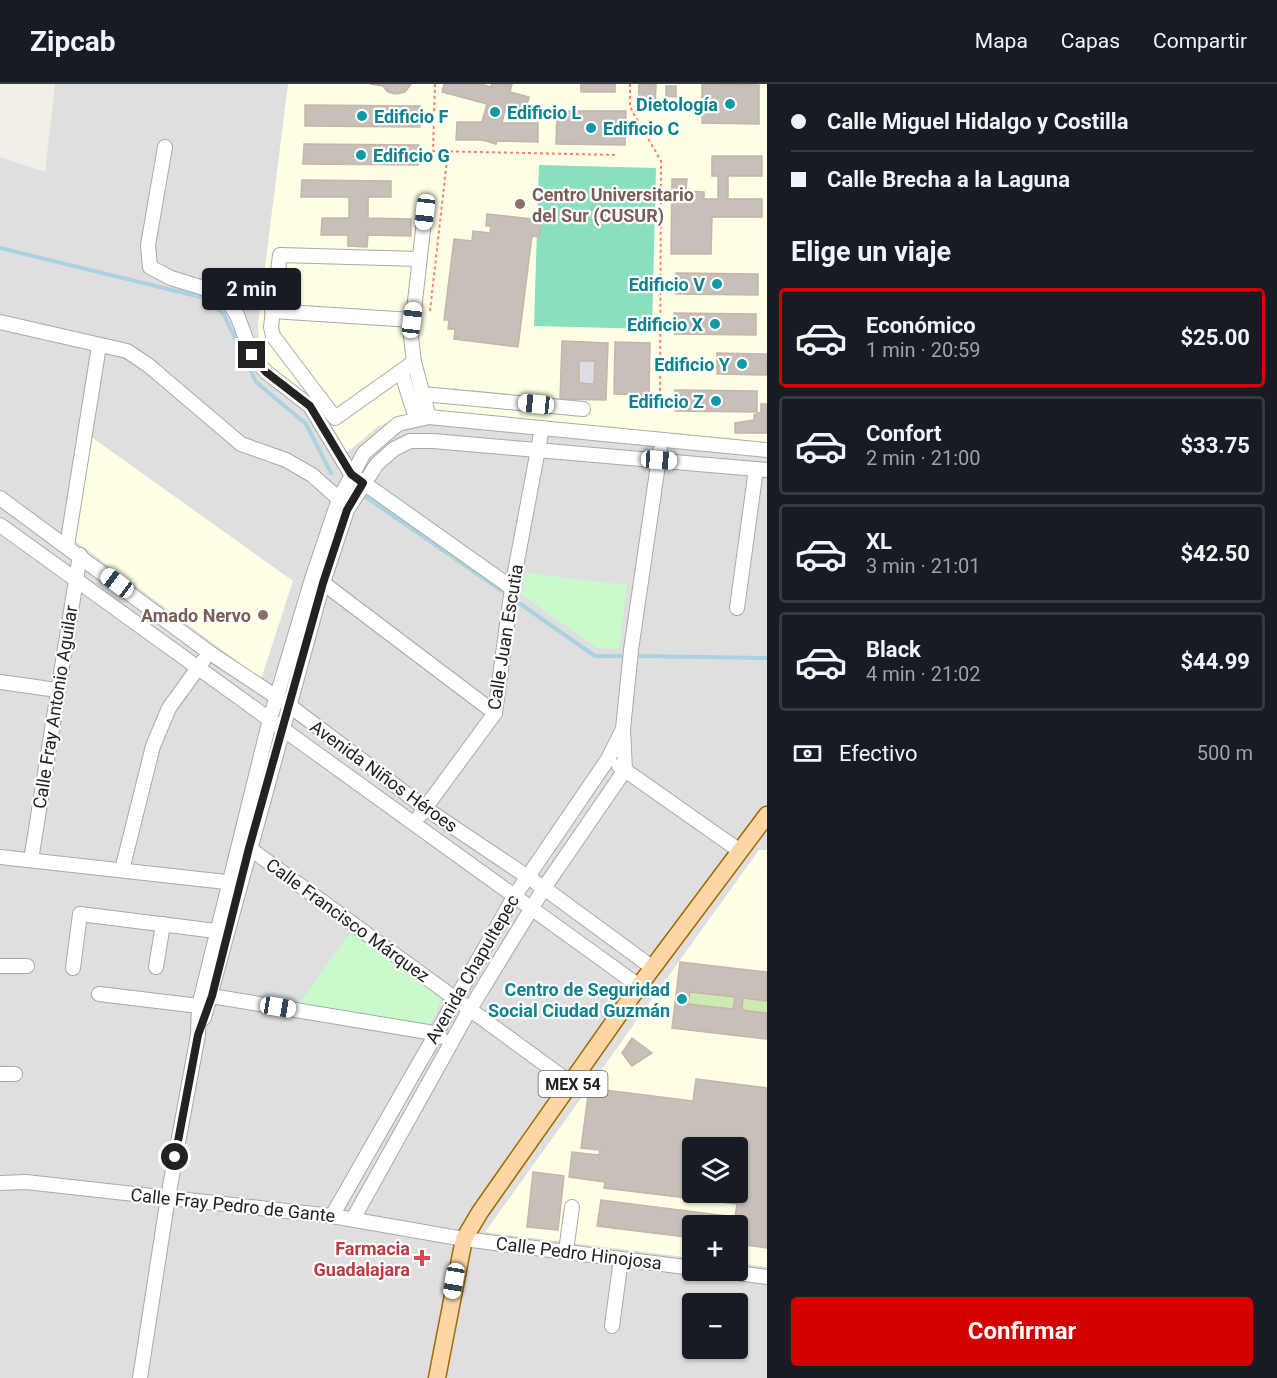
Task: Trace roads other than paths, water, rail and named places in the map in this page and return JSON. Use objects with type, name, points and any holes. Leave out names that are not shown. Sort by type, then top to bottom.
[{"type":"main road","name":"MEX 54","points":[[437,1378],[464,1239],[480,1212],[639,986],[767,815]]},
{"type":"street","points":[[165,147],[148,245],[150,267],[171,278],[223,294],[237,315],[252,355],[266,372],[310,406],[351,474],[512,588]]},
{"type":"street","points":[[422,417],[423,394],[414,362],[412,320],[425,212]]},
{"type":"street","points":[[414,362],[335,418],[273,336],[271,327],[280,255],[419,259]]},
{"type":"street","points":[[272,311],[412,320]]},
{"type":"street","points":[[0,322],[127,351],[148,365],[241,444],[285,460],[312,475],[339,499]]},
{"type":"street","points":[[66,546],[99,346]]},
{"type":"street","points":[[401,371],[422,417]]},
{"type":"street","points":[[423,394],[583,409]]},
{"type":"street","points":[[510,425],[513,402]]},
{"type":"street","points":[[243,847],[284,728],[317,581],[339,499],[364,453],[384,433],[398,424],[422,417],[767,450]]},
{"type":"street","name":"Calle Juan Escutia","points":[[414,822],[495,713],[512,588],[540,450],[542,428]]},
{"type":"street","name":"Avenida Chapultepec","points":[[353,1219],[450,1043],[530,909],[625,770],[622,729],[661,440]]},
{"type":"street","points":[[198,1035],[212,996],[234,882],[270,719],[277,698],[317,581],[347,510],[377,464],[394,449],[410,441],[761,469],[737,608]]},
{"type":"street","name":"Avenida Niños Héroes","points":[[0,498],[210,653],[290,706],[425,808],[544,888],[653,968]]},
{"type":"street","name":"Avenida Niños Héroes","points":[[0,525],[639,986]]},
{"type":"street","points":[[13,534],[46,531]]},
{"type":"street","name":"Calle Fray Antonio Aguilar","points":[[32,860],[74,580],[80,555]]},
{"type":"street","points":[[317,581],[495,713]]},
{"type":"street","points":[[122,870],[153,746],[169,708],[210,653]]},
{"type":"street","points":[[0,682],[57,690]]},
{"type":"street","name":"Avenida Chapultepec","points":[[332,1216],[434,1033],[514,897],[608,759],[622,729]]},
{"type":"street","points":[[608,759],[740,851]]},
{"type":"street","name":"Calle Francisco Márquez","points":[[243,847],[572,1084]]},
{"type":"street","points":[[0,857],[234,882]]},
{"type":"street","points":[[140,1378],[168,1197],[198,1035],[199,1006],[216,931],[234,882]]},
{"type":"street","points":[[73,968],[80,914],[216,931]]},
{"type":"street","points":[[156,967],[163,924]]},
{"type":"street","points":[[0,966],[27,966]]},
{"type":"street","points":[[99,994],[199,1006],[212,996],[434,1033],[450,1043]]},
{"type":"street","points":[[0,1074],[15,1074]]},
{"type":"street","name":"Calle Fray Pedro de Gante","points":[[0,1182],[26,1182],[332,1216],[464,1239]]},
{"type":"street","points":[[566,1251],[572,1207]]},
{"type":"street","name":"Calle Pedro Hinojosa","points":[[464,1239],[682,1266]]},
{"type":"street","points":[[612,1326],[621,1258]]},
{"type":"street","points":[[748,1274],[767,1277]]},
{"type":"waterway","points":[[0,248],[209,299],[224,315],[256,382],[306,424],[331,473]]},
{"type":"waterway","points":[[363,495],[502,591]]},
{"type":"waterway","points":[[519,603],[595,656],[621,656]]},
{"type":"waterway","points":[[640,656],[767,658]]},
{"type":"place","name":"Dietología","points":[[730,104]]},
{"type":"place","name":"Edificio L","points":[[495,112]]},
{"type":"place","name":"Edificio F","points":[[362,116]]},
{"type":"place","name":"Edificio C","points":[[591,128]]},
{"type":"place","name":"Edificio G","points":[[361,155]]},
{"type":"place","name":"Centro Universitario del Sur (CUSUR)","points":[[520,204]]},
{"type":"place","name":"Edificio V","points":[[717,284]]},
{"type":"place","name":"Edificio X","points":[[715,324]]},
{"type":"place","name":"Edificio Y","points":[[742,364]]},
{"type":"place","name":"Edificio Z","points":[[716,401]]},
{"type":"place","name":"Amado Nervo","points":[[263,615]]},
{"type":"place","name":"Centro de Seguridad Social Ciudad Guzmán","points":[[682,999]]},
{"type":"place","name":"Farmacia Guadalajara","points":[[422,1258]]}]
